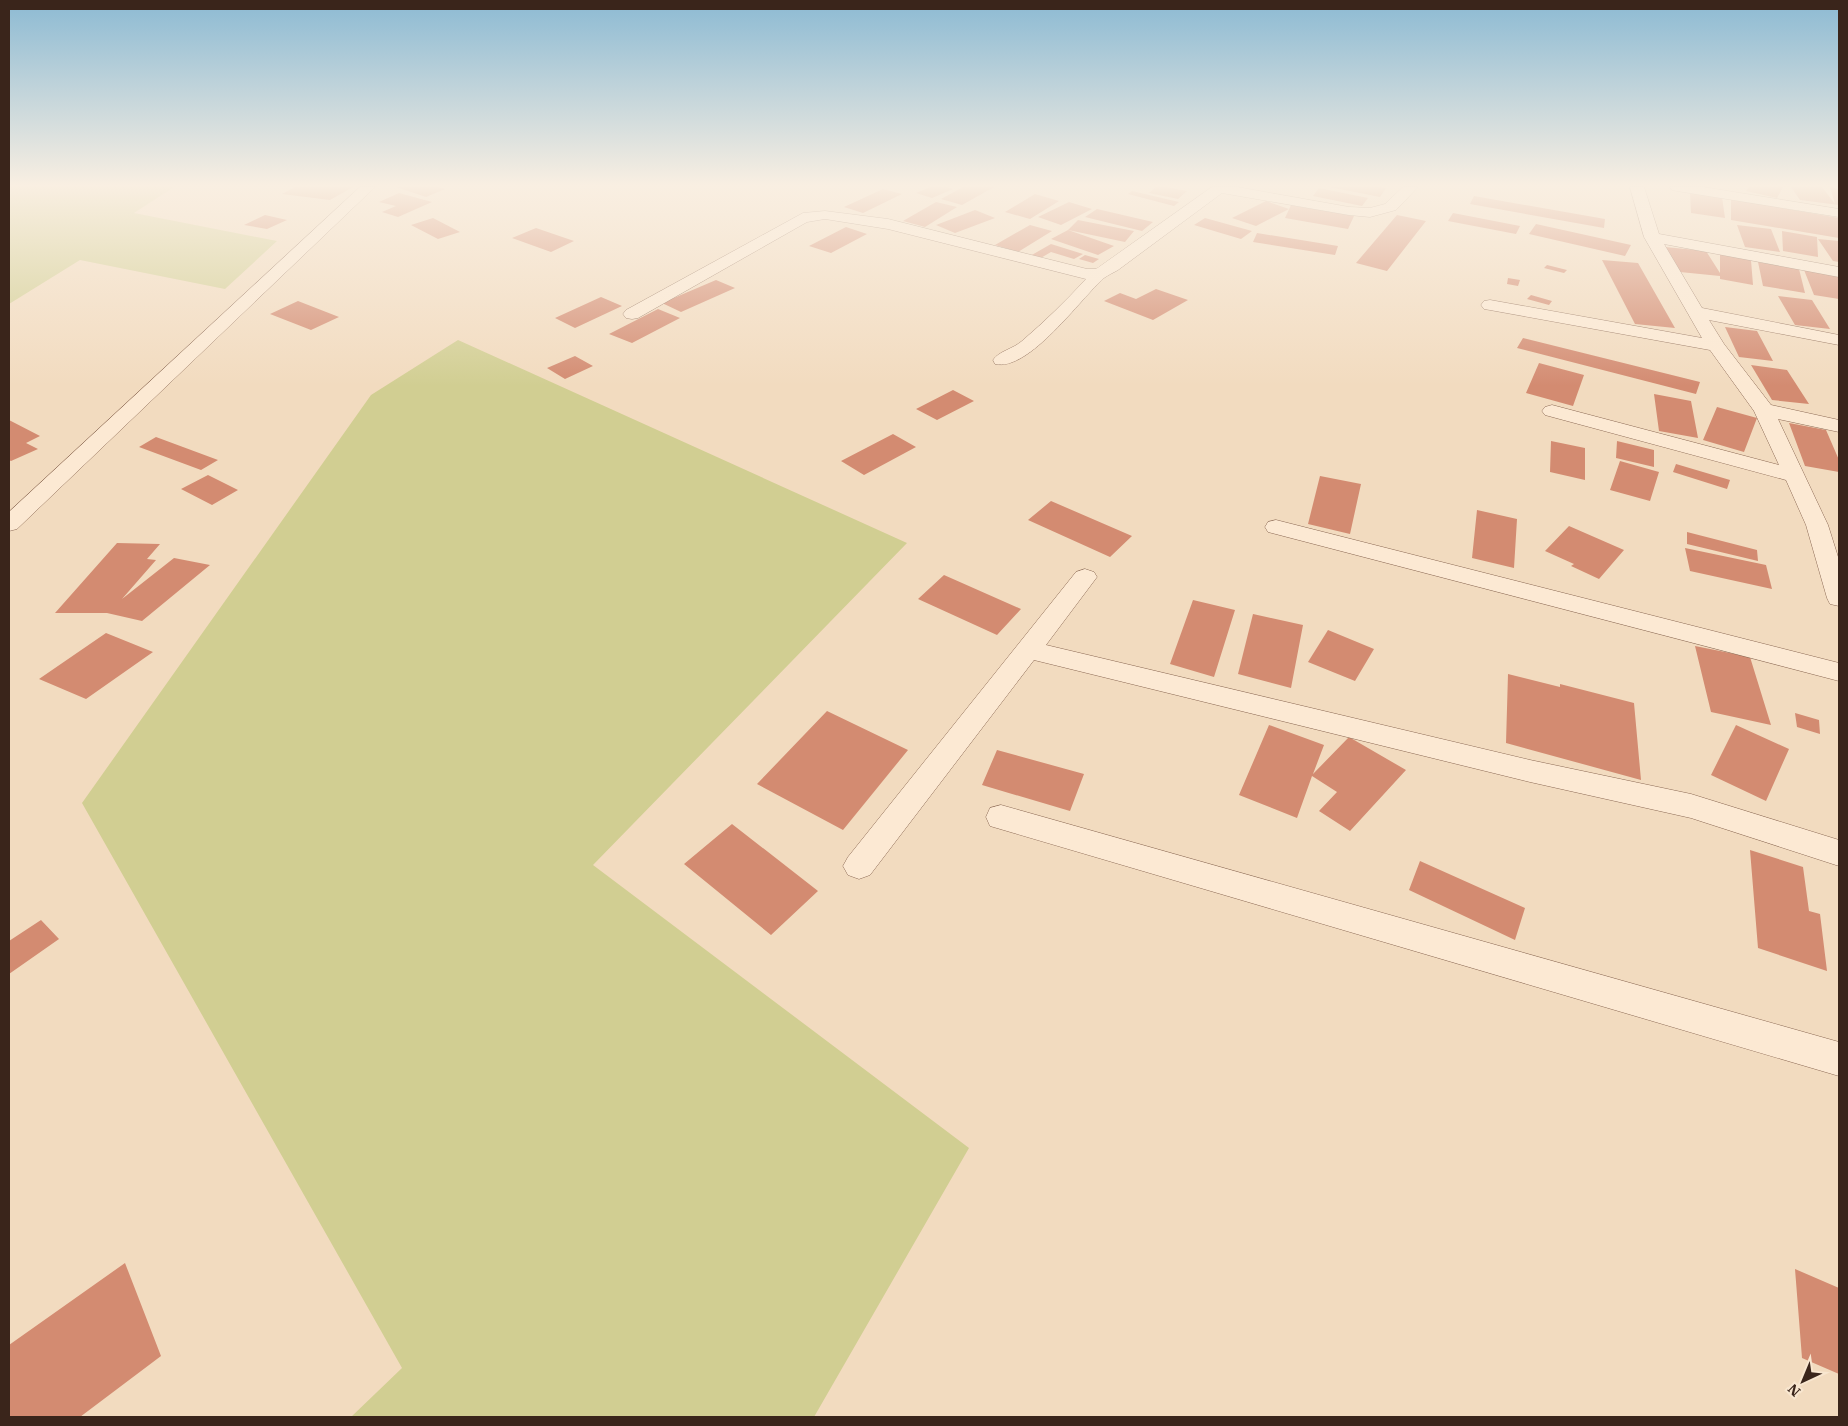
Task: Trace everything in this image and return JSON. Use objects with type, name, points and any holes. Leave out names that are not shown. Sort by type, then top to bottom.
[{"type":"street","points":[[9,524],[297,254]]},
{"type":"street","points":[[632,314],[740,254]]},
{"type":"street","points":[[1006,254],[1087,274],[1099,274]]},
{"type":"street","points":[[1002,360],[1026,347],[1074,303],[1099,274],[1130,254]]},
{"type":"street","points":[[1662,254],[1716,346],[1764,410],[1818,525],[1839,598]]},
{"type":"street","points":[[1740,254],[1839,272]]},
{"type":"street","points":[[1490,305],[1716,346]]},
{"type":"street","points":[[1697,312],[1839,340]]},
{"type":"street","points":[[1764,410],[1839,426]]},
{"type":"street","points":[[1552,411],[1794,476]]},
{"type":"street","points":[[1818,525],[1839,531]]},
{"type":"street","points":[[1276,527],[1839,672]]},
{"type":"street","points":[[859,866],[1085,577]]},
{"type":"street","points":[[1028,650],[1530,771],[1691,806],[1839,853]]},
{"type":"street","points":[[1001,817],[1839,1059]]},
{"type":"shaded area","points":[[9,254],[263,254],[225,289],[80,260],[9,304]]},
{"type":"shaded area","points":[[458,340],[907,543],[593,865],[969,1148],[814,1417],[351,1417],[402,1368],[82,803],[371,395]]},
{"type":"building","points":[[1034,254],[1048,254],[1039,259],[1030,256]]},
{"type":"building","points":[[1056,254],[1083,254],[1074,259]]},
{"type":"building","points":[[1364,254],[1401,254],[1387,271],[1356,263]]},
{"type":"building","points":[[1669,254],[1708,254],[1720,273],[1720,254],[1751,260],[1753,285],[1720,279],[1720,276],[1680,272]]},
{"type":"building","points":[[1798,254],[1818,254],[1818,257]]},
{"type":"building","points":[[1828,254],[1839,254],[1839,262],[1833,261]]},
{"type":"building","points":[[1085,255],[1099,259],[1093,263],[1079,259]]},
{"type":"building","points":[[1602,260],[1638,263],[1675,328],[1635,324]]},
{"type":"building","points":[[1758,262],[1799,269],[1805,293],[1763,286]]},
{"type":"building","points":[[1547,265],[1567,270],[1564,273],[1544,268]]},
{"type":"building","points":[[1804,270],[1839,275],[1839,299],[1814,295]]},
{"type":"building","points":[[1508,278],[1520,280],[1518,286],[1507,284]]},
{"type":"building","points":[[716,280],[735,288],[681,312],[662,303]]},
{"type":"building","points":[[1156,289],[1188,300],[1153,320],[1104,301],[1120,293],[1136,299]]},
{"type":"building","points":[[1531,295],[1552,301],[1549,305],[1527,299]]},
{"type":"building","points":[[1778,296],[1812,300],[1830,329],[1795,325]]},
{"type":"building","points":[[601,297],[622,306],[575,328],[555,318]]},
{"type":"building","points":[[298,301],[339,317],[311,330],[270,314]]},
{"type":"building","points":[[658,309],[680,318],[632,343],[609,334]]},
{"type":"building","points":[[1725,327],[1757,331],[1773,361],[1739,357]]},
{"type":"building","points":[[1523,338],[1700,382],[1696,394],[1517,348]]},
{"type":"building","points":[[575,356],[593,366],[565,379],[547,368]]},
{"type":"building","points":[[1539,363],[1584,375],[1573,406],[1526,393]]},
{"type":"building","points":[[1751,365],[1787,370],[1809,404],[1772,400]]},
{"type":"building","points":[[953,390],[974,401],[937,420],[916,409]]},
{"type":"building","points":[[1654,394],[1691,401],[1698,438],[1659,431]]},
{"type":"building","points":[[1717,407],[1757,418],[1744,452],[1703,440]]},
{"type":"building","points":[[9,420],[40,436],[26,443],[38,449],[11,461],[9,460]]},
{"type":"building","points":[[1789,423],[1826,430],[1839,460],[1839,472],[1805,466]]},
{"type":"building","points":[[893,434],[916,447],[864,475],[841,461]]},
{"type":"building","points":[[156,437],[218,460],[201,470],[139,447]]},
{"type":"building","points":[[1551,441],[1585,448],[1585,480],[1550,472]]},
{"type":"building","points":[[1617,441],[1654,450],[1654,467],[1616,458]]},
{"type":"building","points":[[1620,461],[1659,472],[1650,501],[1610,490]]},
{"type":"building","points":[[1676,464],[1730,480],[1727,489],[1673,472]]},
{"type":"building","points":[[208,475],[238,490],[212,505],[181,489]]},
{"type":"building","points":[[1320,476],[1361,484],[1350,534],[1308,524]]},
{"type":"building","points":[[1051,501],[1132,536],[1110,557],[1028,520]]},
{"type":"building","points":[[1477,510],[1517,519],[1514,568],[1472,558]]},
{"type":"building","points":[[1569,526],[1624,550],[1599,579],[1571,566],[1574,564],[1545,551]]},
{"type":"building","points":[[1687,532],[1757,550],[1758,561],[1687,544]]},
{"type":"building","points":[[117,543],[160,544],[147,559],[156,560],[122,599],[174,558],[210,565],[142,621],[107,613],[55,613]]},
{"type":"building","points":[[1685,548],[1766,565],[1772,589],[1690,571]]},
{"type":"building","points":[[944,575],[1021,609],[997,635],[918,599]]},
{"type":"building","points":[[1193,600],[1235,610],[1214,677],[1170,664]]},
{"type":"building","points":[[1253,614],[1303,625],[1291,688],[1238,674]]},
{"type":"building","points":[[1328,630],[1374,649],[1355,681],[1308,662]]},
{"type":"building","points":[[106,633],[153,652],[86,699],[39,679]]},
{"type":"building","points":[[1695,646],[1750,657],[1771,725],[1711,712]]},
{"type":"building","points":[[1508,674],[1560,687],[1560,684],[1634,703],[1641,780],[1506,743]]},
{"type":"building","points":[[827,711],[908,750],[843,830],[757,784]]},
{"type":"building","points":[[1795,713],[1819,720],[1820,734],[1797,727]]},
{"type":"building","points":[[1269,725],[1324,745],[1313,774],[1349,737],[1406,770],[1350,831],[1319,811],[1337,792],[1312,776],[1297,818],[1239,795]]},
{"type":"building","points":[[1736,725],[1789,749],[1766,801],[1711,775]]},
{"type":"building","points":[[997,750],[1084,774],[1070,811],[982,785]]},
{"type":"building","points":[[732,824],[818,891],[771,935],[684,864]]},
{"type":"building","points":[[1750,850],[1803,867],[1809,911],[1820,914],[1827,971],[1758,948]]},
{"type":"building","points":[[1420,861],[1525,908],[1515,940],[1409,890]]},
{"type":"building","points":[[41,920],[59,939],[9,974],[9,941]]},
{"type":"building","points":[[125,1263],[161,1356],[80,1417],[9,1417],[9,1345]]},
{"type":"building","points":[[1795,1269],[1839,1288],[1839,1374],[1802,1358]]}]
